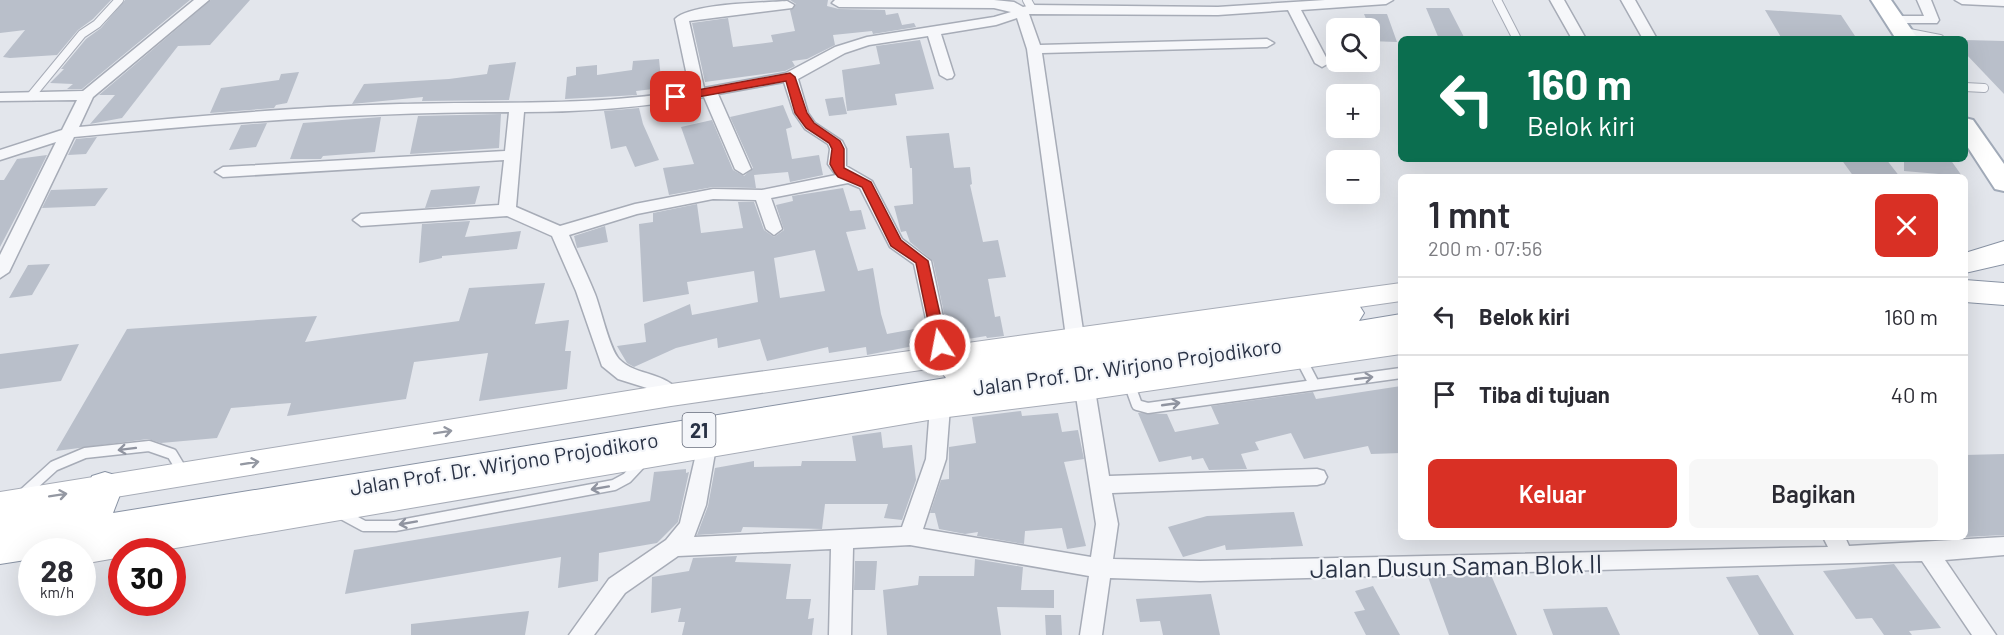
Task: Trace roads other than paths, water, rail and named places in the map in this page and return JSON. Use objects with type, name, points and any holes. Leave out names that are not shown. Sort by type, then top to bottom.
[{"type":"highway","points":[[1968,276],[1990,258],[2004,251]]},
{"type":"highway","points":[[1968,278],[2004,270]]},
{"type":"highway","points":[[1968,279],[2004,294]]},
{"type":"highway","points":[[1968,279],[2004,301]]},
{"type":"highway","name":"21","points":[[5,510],[91,526],[887,378],[1398,306]]},
{"type":"highway","name":"Jalan Prof. Dr. Wirjono Projodikoro","points":[[0,548],[91,526],[937,392],[1263,348],[1398,326]]},
{"type":"main road","points":[[1881,0],[1901,30]]},
{"type":"main road","points":[[1968,129],[2004,183]]},
{"type":"street","points":[[0,272],[87,95],[202,0]]},
{"type":"street","points":[[839,3],[994,4],[1027,7],[1060,5],[1293,8],[1386,0]]},
{"type":"street","points":[[1557,0],[1577,36]]},
{"type":"street","points":[[1628,0],[1648,36]]},
{"type":"street","points":[[1901,30],[1932,20],[1923,0]]},
{"type":"street","points":[[1962,0],[2004,2]]},
{"type":"street","points":[[743,169],[703,92],[682,19],[696,14],[787,4]]},
{"type":"street","points":[[0,155],[68,134],[206,120],[400,108],[576,108],[655,101],[790,77],[850,45],[996,21],[1027,7]]},
{"type":"street","points":[[1027,7],[1076,337]]},
{"type":"street","points":[[1293,8],[1322,63]]},
{"type":"street","points":[[933,31],[947,75]]},
{"type":"street","points":[[1034,49],[1267,43]]},
{"type":"street","points":[[790,77],[801,113],[810,126],[834,141],[838,149],[836,164],[843,174],[866,185],[896,243],[922,261],[942,355]]},
{"type":"street","points":[[0,97],[87,95]]},
{"type":"street","points":[[509,210],[507,204],[517,108]]},
{"type":"street","points":[[223,172],[512,155]]},
{"type":"street","points":[[361,220],[509,210],[559,232],[624,212],[713,194],[762,195],[852,177]]},
{"type":"street","points":[[762,195],[774,229]]},
{"type":"street","points":[[559,232],[585,291],[609,361],[626,374],[657,384],[671,395]]},
{"type":"street","points":[[91,526],[184,474],[671,395],[1398,292]]},
{"type":"street","points":[[91,526],[333,509],[940,407],[1085,390],[1398,344]]},
{"type":"street","points":[[1085,390],[1107,524],[1091,635]]},
{"type":"street","points":[[910,536],[936,459],[940,407]]},
{"type":"street","points":[[580,635],[617,586],[674,547],[689,527],[696,505],[706,447]]},
{"type":"street","points":[[1100,485],[1317,477]]},
{"type":"street","name":"Jalan Dusun Saman Blok II","points":[[674,547],[910,536],[1100,568],[1212,571],[1838,546],[1927,551],[2004,546]]},
{"type":"street","points":[[840,635],[842,540]]},
{"type":"street","points":[[1927,551],[1985,635]]},
{"type":"street","points":[[0,564],[18,561]]},
{"type":"lane","points":[[31,96],[82,34],[97,24],[119,0]]},
{"type":"lane","points":[[1497,0],[1515,36]]},
{"type":"lane","points":[[1901,30],[1927,36]]},
{"type":"lane","points":[[1968,87],[1984,88]]},
{"type":"lane","points":[[1301,359],[1314,384]]},
{"type":"lane","points":[[1129,383],[1137,405],[1142,408],[1398,373]]},
{"type":"lane","points":[[5,510],[54,466],[86,453],[149,446],[171,454],[184,474]]}]
